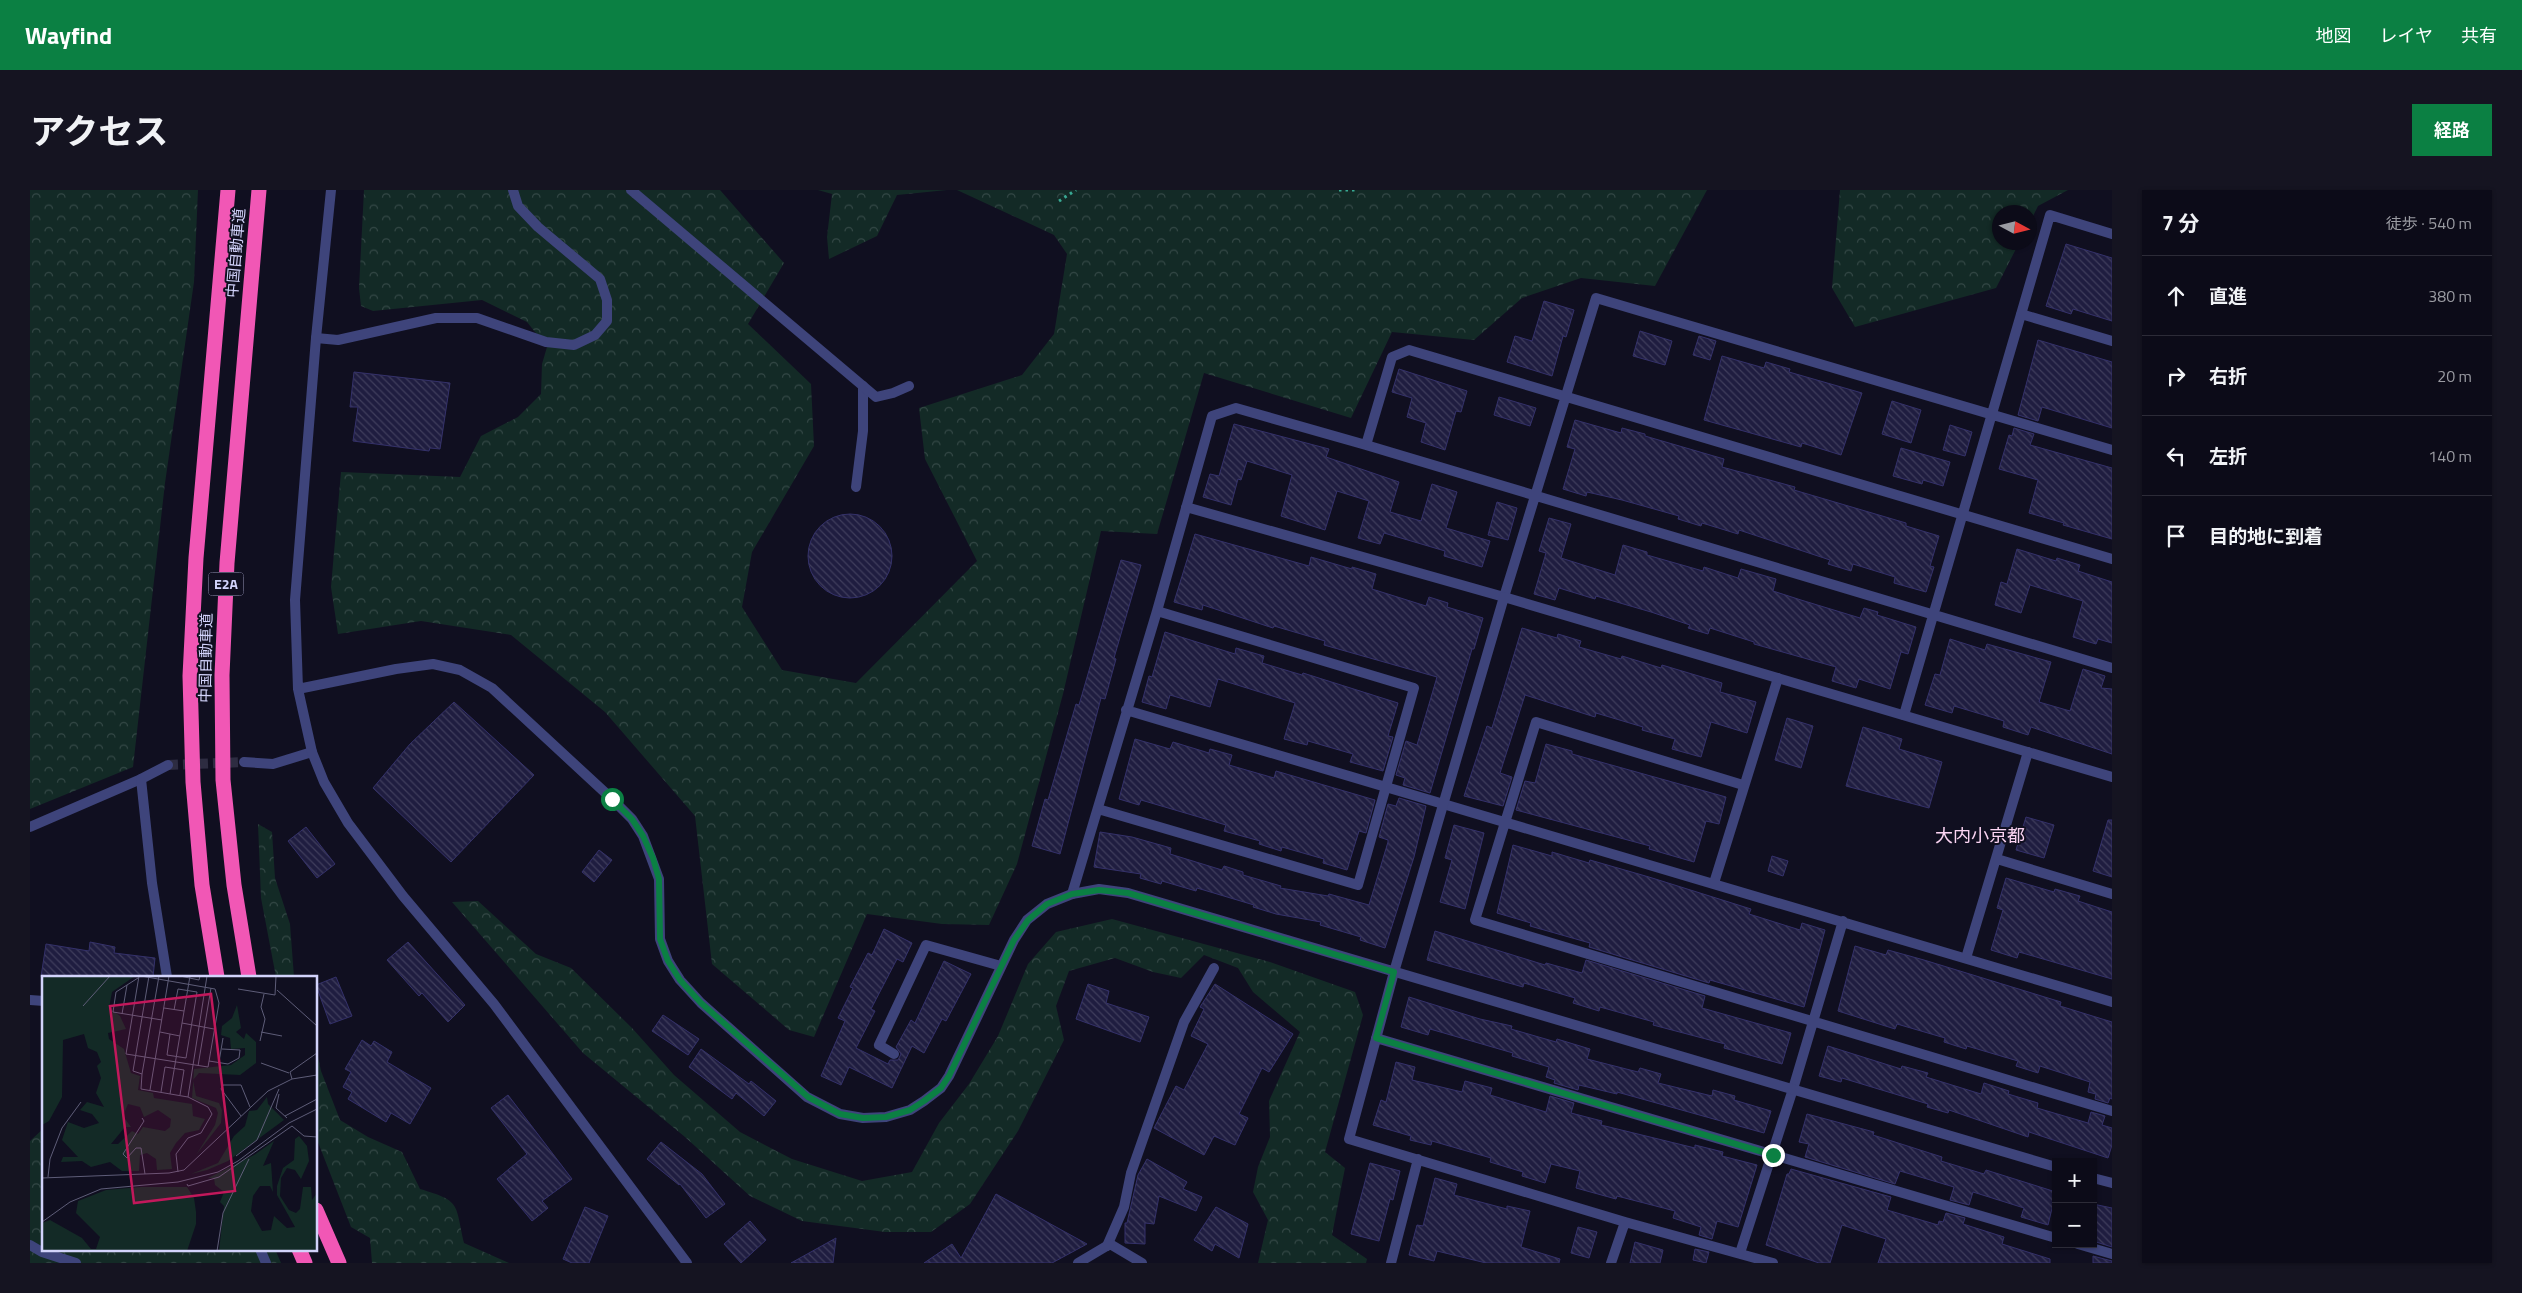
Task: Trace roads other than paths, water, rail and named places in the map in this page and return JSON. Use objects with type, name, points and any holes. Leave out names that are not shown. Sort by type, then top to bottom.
[{"type":"highway","name":"中国自動車道","points":[[217,976],[202,885],[193,782],[190,676],[196,558],[228,190]]},
{"type":"highway","name":"中国自動車道","points":[[249,976],[234,885],[223,780],[222,675],[227,563],[259,190]]},
{"type":"highway","points":[[318,1215],[339,1263]]},
{"type":"highway","points":[[299,1250],[305,1263]]},
{"type":"street","points":[[330,190],[295,600],[298,689],[312,752],[324,782],[348,823],[403,896],[494,1004],[687,1263]]},
{"type":"street","points":[[316,338],[338,340],[436,318],[477,318],[546,342],[574,345],[595,335],[606,321],[608,300],[600,279],[538,227],[518,206],[513,190]]},
{"type":"street","points":[[631,190],[876,397],[893,394],[909,386]]},
{"type":"street","points":[[1904,715],[2050,215],[2112,234]]},
{"type":"street","points":[[1773,1263],[1625,1222],[1350,1139],[1394,972],[1442,804],[1596,298],[2112,450]]},
{"type":"street","points":[[2021,314],[2112,341]]},
{"type":"street","points":[[1366,445],[1392,357],[1409,350],[1565,398],[2112,559]]},
{"type":"street","points":[[856,487],[863,431],[863,386]]},
{"type":"street","points":[[1072,894],[1157,611],[1212,416],[1236,408],[1366,445],[2112,668]]},
{"type":"street","points":[[1186,507],[1504,597],[2112,777]]},
{"type":"street","points":[[1098,809],[1358,885],[1414,688],[1157,611]]},
{"type":"street","points":[[298,689],[396,669],[433,664],[460,670],[492,688],[612,799],[632,819],[643,836],[659,879],[660,939],[668,961],[680,980],[701,1003],[808,1097],[840,1114],[863,1118],[886,1117],[910,1110],[941,1088],[959,1058],[1014,940],[1028,920],[1047,904],[1072,894],[1099,890],[1128,893],[2052,1166]]},
{"type":"street","points":[[1714,883],[1743,785],[1778,678]]},
{"type":"street","points":[[1126,710],[2112,1002]]},
{"type":"street","points":[[1743,785],[1536,722],[1475,920],[2112,1111]]},
{"type":"street","points":[[244,762],[273,764],[312,752]]},
{"type":"street","points":[[1966,958],[2028,752]]},
{"type":"street","points":[[30,827],[168,765]]},
{"type":"street","points":[[141,778],[152,883],[166,976]]},
{"type":"street","points":[[1997,859],[2112,894]]},
{"type":"street","points":[[1740,1253],[1773,1155],[1843,921]]},
{"type":"street","points":[[894,1054],[879,1045],[926,945],[1001,966]]},
{"type":"street","points":[[1107,1246],[1124,1206],[1131,1173],[1181,1030],[1214,968]]},
{"type":"street","points":[[1376,1038],[2052,1237]]},
{"type":"street","points":[[1395,1262],[1418,1159]]},
{"type":"street","points":[[2097,1179],[2112,1183]]},
{"type":"street","points":[[1611,1263],[1625,1222]]},
{"type":"street","points":[[1078,1263],[1110,1244],[1142,1263]]},
{"type":"street","points":[[30,1245],[42,1252],[76,1263]]},
{"type":"street","points":[[2092,1248],[2112,1254]]},
{"type":"street","points":[[260,1250],[266,1263]]},
{"type":"tunnel","points":[[168,765],[244,762]]},
{"type":"district","name":"大内小京都","points":[[1980,836]]}]
